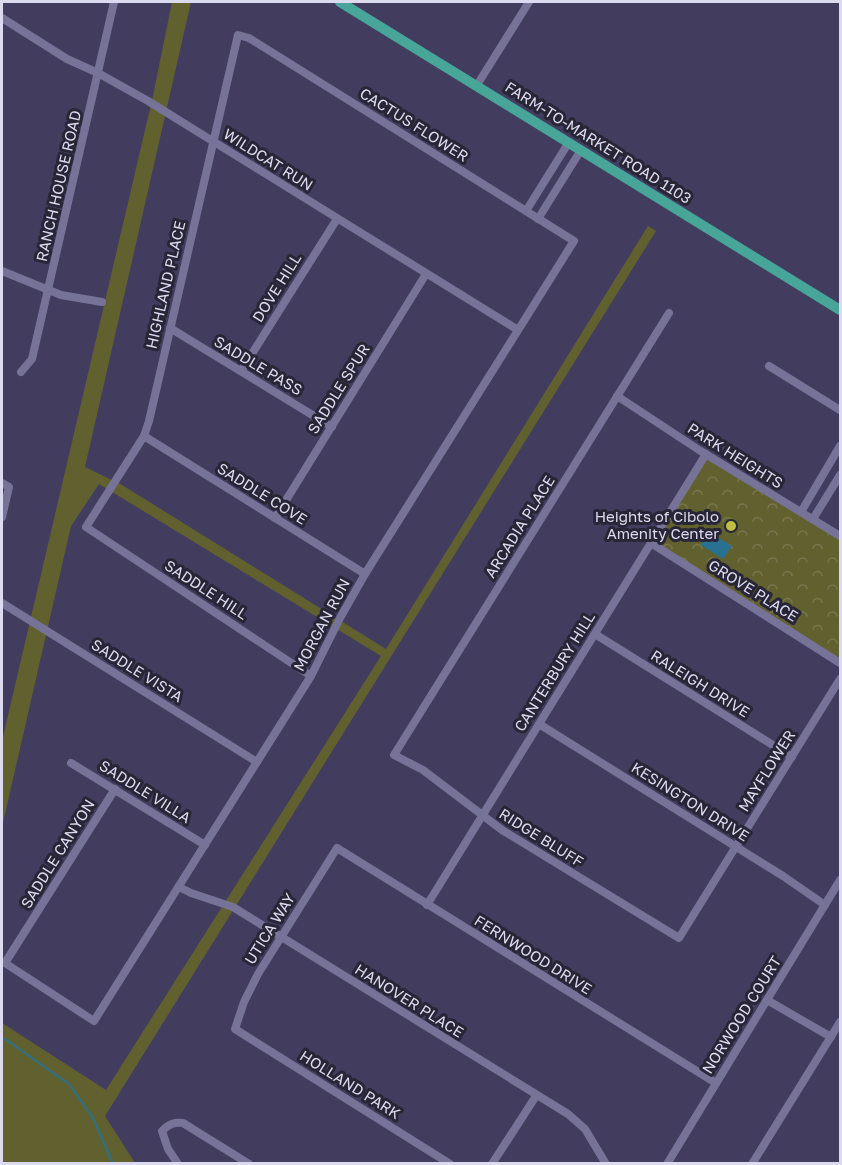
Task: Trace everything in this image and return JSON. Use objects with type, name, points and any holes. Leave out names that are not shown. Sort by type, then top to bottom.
[{"type":"main road","name":"FARM-TO-MARKET ROAD 1103","points":[[340,2],[840,310]]},
{"type":"street","name":"RANCH HOUSE ROAD","points":[[21,372],[32,359],[114,2]]},
{"type":"street","points":[[477,85],[529,2]]},
{"type":"street","name":"WILDCAT RUN","points":[[2,18],[68,58],[148,101],[518,330]]},
{"type":"street","name":"HIGHLAND PLACE","points":[[86,527],[144,436],[149,421],[238,35]]},
{"type":"street","name":"CACTUS FLOWER","points":[[238,35],[249,38],[574,241]]},
{"type":"street","points":[[526,211],[569,142]]},
{"type":"street","points":[[538,219],[581,150]]},
{"type":"street","name":"DOVE HILL","points":[[241,371],[337,219]]},
{"type":"street","name":"MORGAN RUN","points":[[94,1021],[311,676],[365,574],[574,241]]},
{"type":"street","points":[[2,271],[61,295],[102,302]]},
{"type":"street","name":"SADDLE SPUR","points":[[275,518],[426,274]]},
{"type":"street","name":"ARCADIA PLACE","points":[[394,755],[669,314]]},
{"type":"street","name":"SADDLE PASS","points":[[170,328],[332,427]]},
{"type":"street","points":[[769,366],[840,410]]},
{"type":"street","name":"PARK HEIGHTS","points":[[617,396],[706,454],[840,536]]},
{"type":"street","name":"SADDLE COVE","points":[[144,436],[365,574]]},
{"type":"street","points":[[801,512],[840,446]]},
{"type":"street","name":"CANTERBURY HILL","points":[[427,905],[706,454]]},
{"type":"street","points":[[813,519],[840,475]]},
{"type":"street","points":[[2,517],[5,485]]},
{"type":"street","name":"SADDLE HILL","points":[[86,527],[311,676]]},
{"type":"street","name":"GROVE PLACE","points":[[651,543],[840,663]]},
{"type":"street","name":"SADDLE VISTA","points":[[2,603],[257,762]]},
{"type":"street","name":"RALEIGH DRIVE","points":[[595,634],[792,757]]},
{"type":"street","name":"MAYFLOWER","points":[[679,938],[840,679]]},
{"type":"street","name":"KESINGTON DRIVE","points":[[539,724],[825,905]]},
{"type":"street","name":"RIDGE BLUFF","points":[[394,755],[423,770],[481,816],[679,938]]},
{"type":"street","name":"SADDLE VILLA","points":[[71,763],[205,845]]},
{"type":"street","name":"SADDLE CANYON","points":[[94,1021],[4,963],[114,789]]},
{"type":"street","name":"FERNWOOD DRIVE","points":[[337,848],[716,1083]]},
{"type":"street","name":"UTICA WAY","points":[[235,1029],[247,994],[337,848]]},
{"type":"street","name":"NORWOOD COURT","points":[[667,1164],[840,880]]},
{"type":"street","name":"HANOVER PLACE","points":[[179,887],[230,905],[568,1114],[585,1129],[606,1164]]},
{"type":"street","points":[[767,1000],[831,1037]]},
{"type":"street","points":[[752,1164],[840,1022]]},
{"type":"street","name":"HOLLAND PARK","points":[[235,1029],[450,1164]]},
{"type":"street","points":[[492,1164],[536,1096]]},
{"type":"street","points":[[178,1164],[168,1149],[162,1131],[168,1125],[176,1122],[183,1123],[235,1160],[249,1164]]},
{"type":"green space","points":[[172,2],[191,2],[85,467],[122,485],[386,649],[648,226],[656,231],[105,1116],[135,1163],[2,1163],[2,1023],[106,1090],[381,656],[99,484],[71,526],[2,827],[2,741],[153,96]]},
{"type":"green space","points":[[706,454],[840,537],[840,663],[651,543]]},
{"type":"water","points":[[709,532],[732,546],[723,559],[701,545]]},
{"type":"waterway","points":[[2,1037],[69,1084],[93,1118],[113,1164]]},
{"type":"place","name":"Heights of Cibolo Amenity Center","points":[[731,526]]}]
